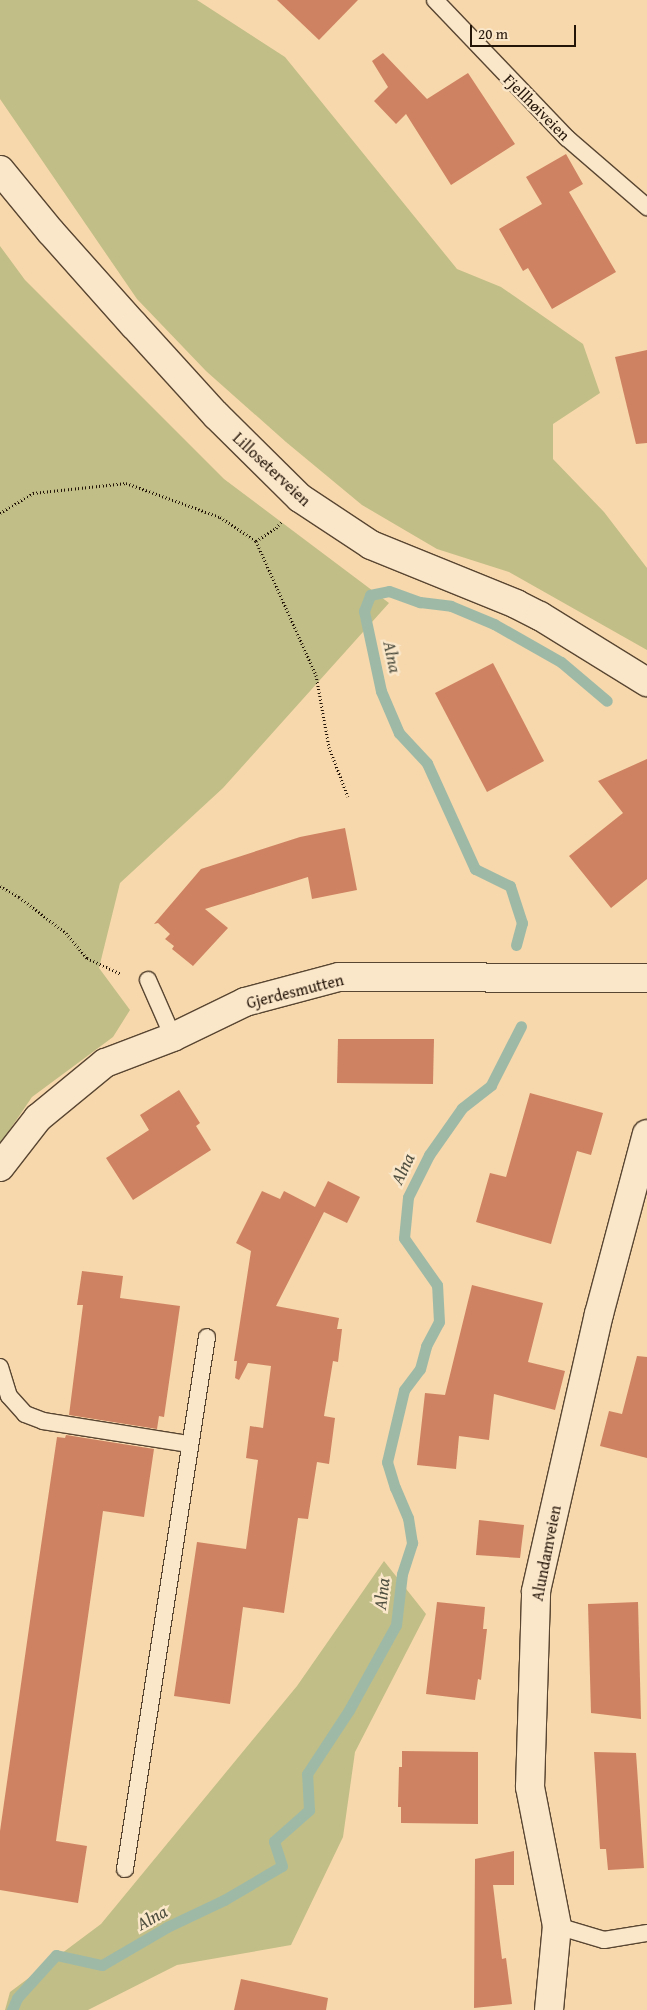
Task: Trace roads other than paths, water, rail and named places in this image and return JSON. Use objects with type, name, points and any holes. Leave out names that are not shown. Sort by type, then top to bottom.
[{"type":"street","name":"Lilloseterveien","points":[[0,170],[51,232],[140,332],[216,415],[300,498],[371,544],[516,604],[540,616],[647,682]]},
{"type":"street","name":"Gjerdesmutten","points":[[0,1167],[38,1118],[105,1063],[173,1037],[245,1002],[340,977],[647,978]]},
{"type":"street","name":"Alundamveien","points":[[549,2010],[557,1926],[530,1787],[536,1591],[599,1314],[647,1134]]},
{"type":"lane","name":"Fjellhøiveien","points":[[435,0],[567,138],[647,207]]},
{"type":"lane","points":[[148,980],[173,1037]]},
{"type":"lane","points":[[125,1869],[207,1337]]},
{"type":"lane","points":[[0,1367],[9,1396],[25,1414],[43,1421],[189,1444]]},
{"type":"lane","points":[[557,1926],[604,1940],[647,1933]]},
{"type":"waterway","name":"Alna","points":[[516,945],[522,923],[510,886],[475,869],[427,763],[399,733],[381,691],[364,611],[370,595],[389,591],[420,602],[451,606],[494,624],[561,662],[607,701]]},
{"type":"waterway","name":"Alna","points":[[12,2010],[17,1998],[56,1955],[102,1965],[167,1927],[224,1900],[282,1866],[274,1841],[309,1810],[307,1774],[349,1710],[396,1625],[402,1574],[412,1543],[408,1518],[395,1488],[387,1462],[404,1390],[420,1369],[426,1346],[439,1322],[437,1285],[404,1238],[408,1197],[429,1155],[462,1108],[491,1085],[521,1026]]}]
